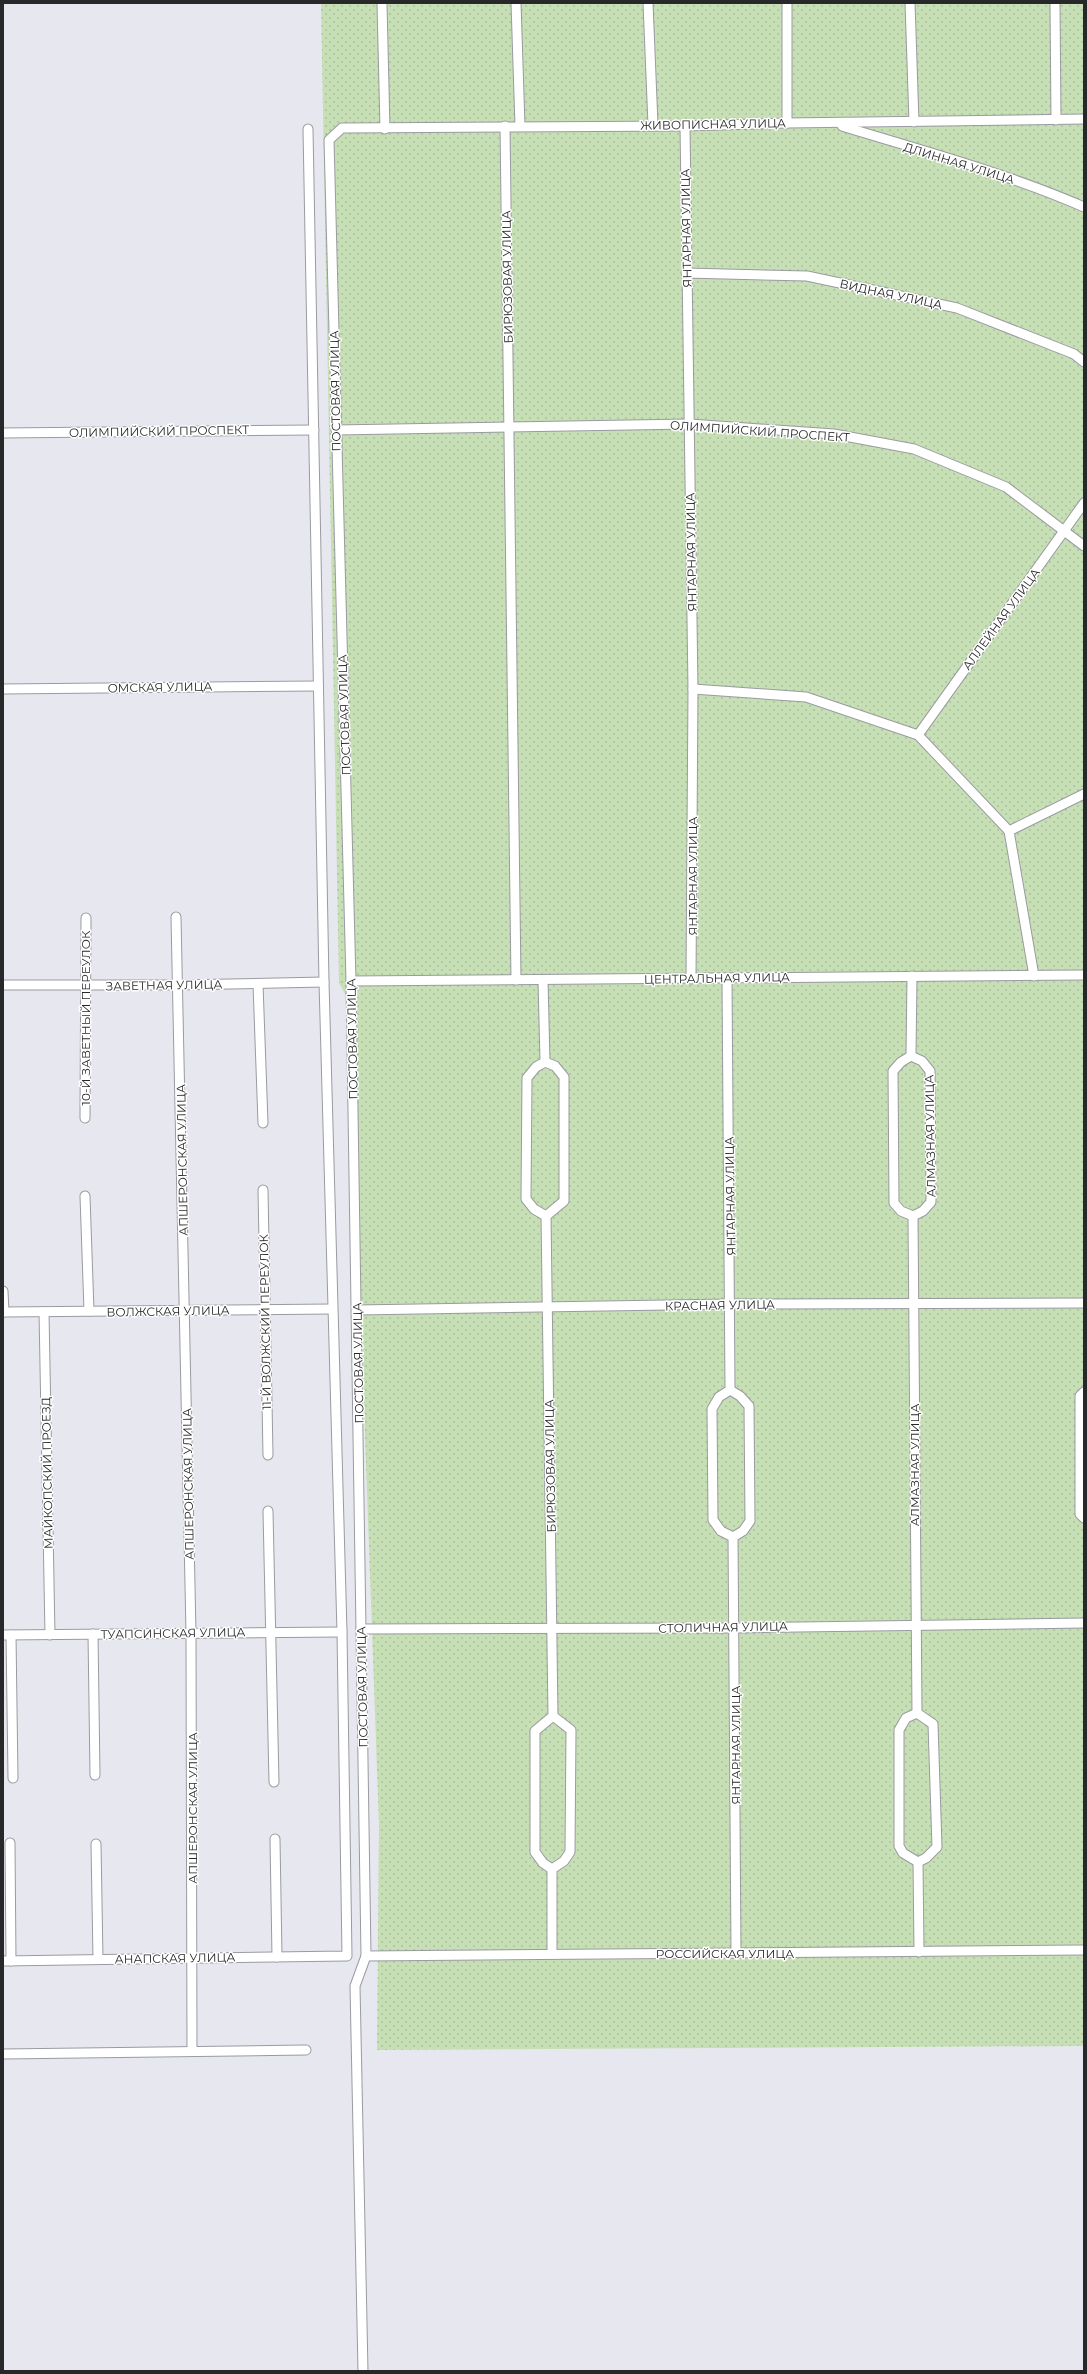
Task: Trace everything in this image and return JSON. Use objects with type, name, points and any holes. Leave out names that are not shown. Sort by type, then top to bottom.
[{"type":"street","points":[[516,3],[520,126]]},
{"type":"street","points":[[648,3],[653,125]]},
{"type":"street","points":[[787,3],[787,123]]},
{"type":"street","points":[[910,3],[914,122]]},
{"type":"street","points":[[1055,3],[1056,120]]},
{"type":"street","points":[[382,4],[385,129]]},
{"type":"street","name":"ЖИВОПИСНАЯ УЛИЦА","points":[[342,128],[385,129],[505,126],[685,126],[787,123],[1084,119]]},
{"type":"street","name":"ДЛИННАЯ УЛИЦА","points":[[833,123],[978,167],[1043,189],[1084,207]]},
{"type":"street","name":"БИРЮЗОВАЯ УЛИЦА","points":[[505,126],[516,980]]},
{"type":"street","name":"ЯНТАРНАЯ УЛИЦА","points":[[685,126],[693,689],[691,978]]},
{"type":"street","name":"ПОСТОВАЯ УЛИЦА","points":[[342,128],[329,140],[351,981],[366,1956]]},
{"type":"street","name":"ПОСТОВАЯ УЛИЦА","points":[[308,129],[324,982],[342,1632],[347,1956]]},
{"type":"street","name":"ВИДНАЯ УЛИЦА","points":[[686,273],[807,276],[957,308],[1074,354],[1084,362]]},
{"type":"street","name":"ОЛИМПИЙСКИЙ ПРОСПЕКТ","points":[[336,430],[690,424],[834,434],[914,449],[1006,486],[1084,546]]},
{"type":"street","name":"ОЛИМПИЙСКИЙ ПРОСПЕКТ","points":[[3,433],[314,430]]},
{"type":"street","name":"АЛЛЕЙНАЯ УЛИЦА","points":[[918,735],[1065,532],[1084,503]]},
{"type":"street","name":"ОМСКАЯ УЛИЦА","points":[[3,689],[318,686]]},
{"type":"street","points":[[693,689],[806,696],[918,735],[1009,832],[1034,976]]},
{"type":"street","points":[[1009,832],[1084,794]]},
{"type":"street","name":"АПШЕРОНСКАЯ УЛИЦА","points":[[176,917],[191,1633],[192,2051]]},
{"type":"street","name":"10-Й ЗАВЕТНЫЙ ПЕРЕУЛОК","points":[[85,1118],[87,986],[86,918]]},
{"type":"street","name":"ЦЕНТРАЛЬНАЯ УЛИЦА","points":[[351,981],[1084,975]]},
{"type":"street","points":[[912,976],[911,1056],[901,1062],[893,1071],[894,1203],[901,1211],[913,1216]]},
{"type":"street","name":"ЯНТАРНАЯ УЛИЦА","points":[[727,978],[731,1304],[730,1390]]},
{"type":"street","points":[[542,980],[545,1062]]},
{"type":"street","name":"ЗАВЕТНАЯ УЛИЦА","points":[[3,986],[178,986],[324,982]]},
{"type":"street","points":[[258,984],[263,1123]]},
{"type":"street","name":"АЛМАЗНАЯ УЛИЦА","points":[[911,1056],[922,1061],[930,1071],[931,1202],[923,1211],[913,1216],[915,1625],[917,1713]]},
{"type":"street","points":[[545,1062],[555,1066],[564,1076],[564,1201],[546,1216],[534,1209],[526,1199],[527,1078],[536,1067],[545,1062]]},
{"type":"street","name":"11-Й ВОЛЖСКИЙ ПЕРЕУЛОК","points":[[263,1190],[264,1310],[268,1455]]},
{"type":"street","points":[[85,1196],[89,1311]]},
{"type":"street","name":"БИРЮЗОВАЯ УЛИЦА","points":[[546,1216],[554,1716]]},
{"type":"street","points":[[3,1291],[3,1312]]},
{"type":"street","name":"КРАСНАЯ УЛИЦА","points":[[357,1310],[731,1304],[914,1305],[1084,1303]]},
{"type":"street","name":"ВОЛЖСКАЯ УЛИЦА","points":[[3,1312],[332,1309]]},
{"type":"street","name":"МАЙКОПСКИЙ ПРОЕЗД","points":[[44,1312],[50,1635]]},
{"type":"street","points":[[730,1390],[740,1396],[749,1406],[750,1521],[743,1531],[733,1537],[721,1531],[713,1520],[712,1409],[719,1397],[730,1390]]},
{"type":"street","points":[[1084,1392],[1080,1396],[1080,1514],[1084,1518]]},
{"type":"street","points":[[268,1511],[274,1782]]},
{"type":"street","name":"ЯНТАРНАЯ УЛИЦА","points":[[733,1537],[736,1953]]},
{"type":"street","name":"СТОЛИЧНАЯ УЛИЦА","points":[[361,1629],[734,1628],[1084,1623]]},
{"type":"street","name":"ТУАПСИНСКАЯ УЛИЦА","points":[[7,1635],[342,1632]]},
{"type":"street","points":[[93,1634],[95,1774]]},
{"type":"street","points":[[7,1635],[13,1778]]},
{"type":"street","points":[[917,1713],[933,1724],[937,1847],[926,1858],[918,1862],[903,1853],[899,1846],[899,1730],[906,1718],[917,1713]]},
{"type":"street","points":[[554,1716],[572,1730],[570,1852],[564,1861],[552,1869],[543,1863],[535,1852],[535,1731],[554,1716]]},
{"type":"street","points":[[275,1839],[277,1957]]},
{"type":"street","points":[[7,1961],[10,1843]]},
{"type":"street","points":[[96,1844],[98,1959]]},
{"type":"street","points":[[918,1862],[919,1952]]},
{"type":"street","points":[[552,1869],[552,1954]]},
{"type":"street","name":"РОССИЙСКАЯ УЛИЦА","points":[[366,1956],[1084,1950]]},
{"type":"street","name":"АНАПСКАЯ УЛИЦА","points":[[7,1961],[347,1956]]},
{"type":"street","points":[[363,2371],[355,1986],[357,1976],[366,1956]]},
{"type":"street","points":[[3,2054],[306,2050]]},
{"type":"green space","points":[[321,3],[1084,3],[1084,2046],[377,2050],[379,1825],[363,1381],[354,1010],[339,983]]}]
